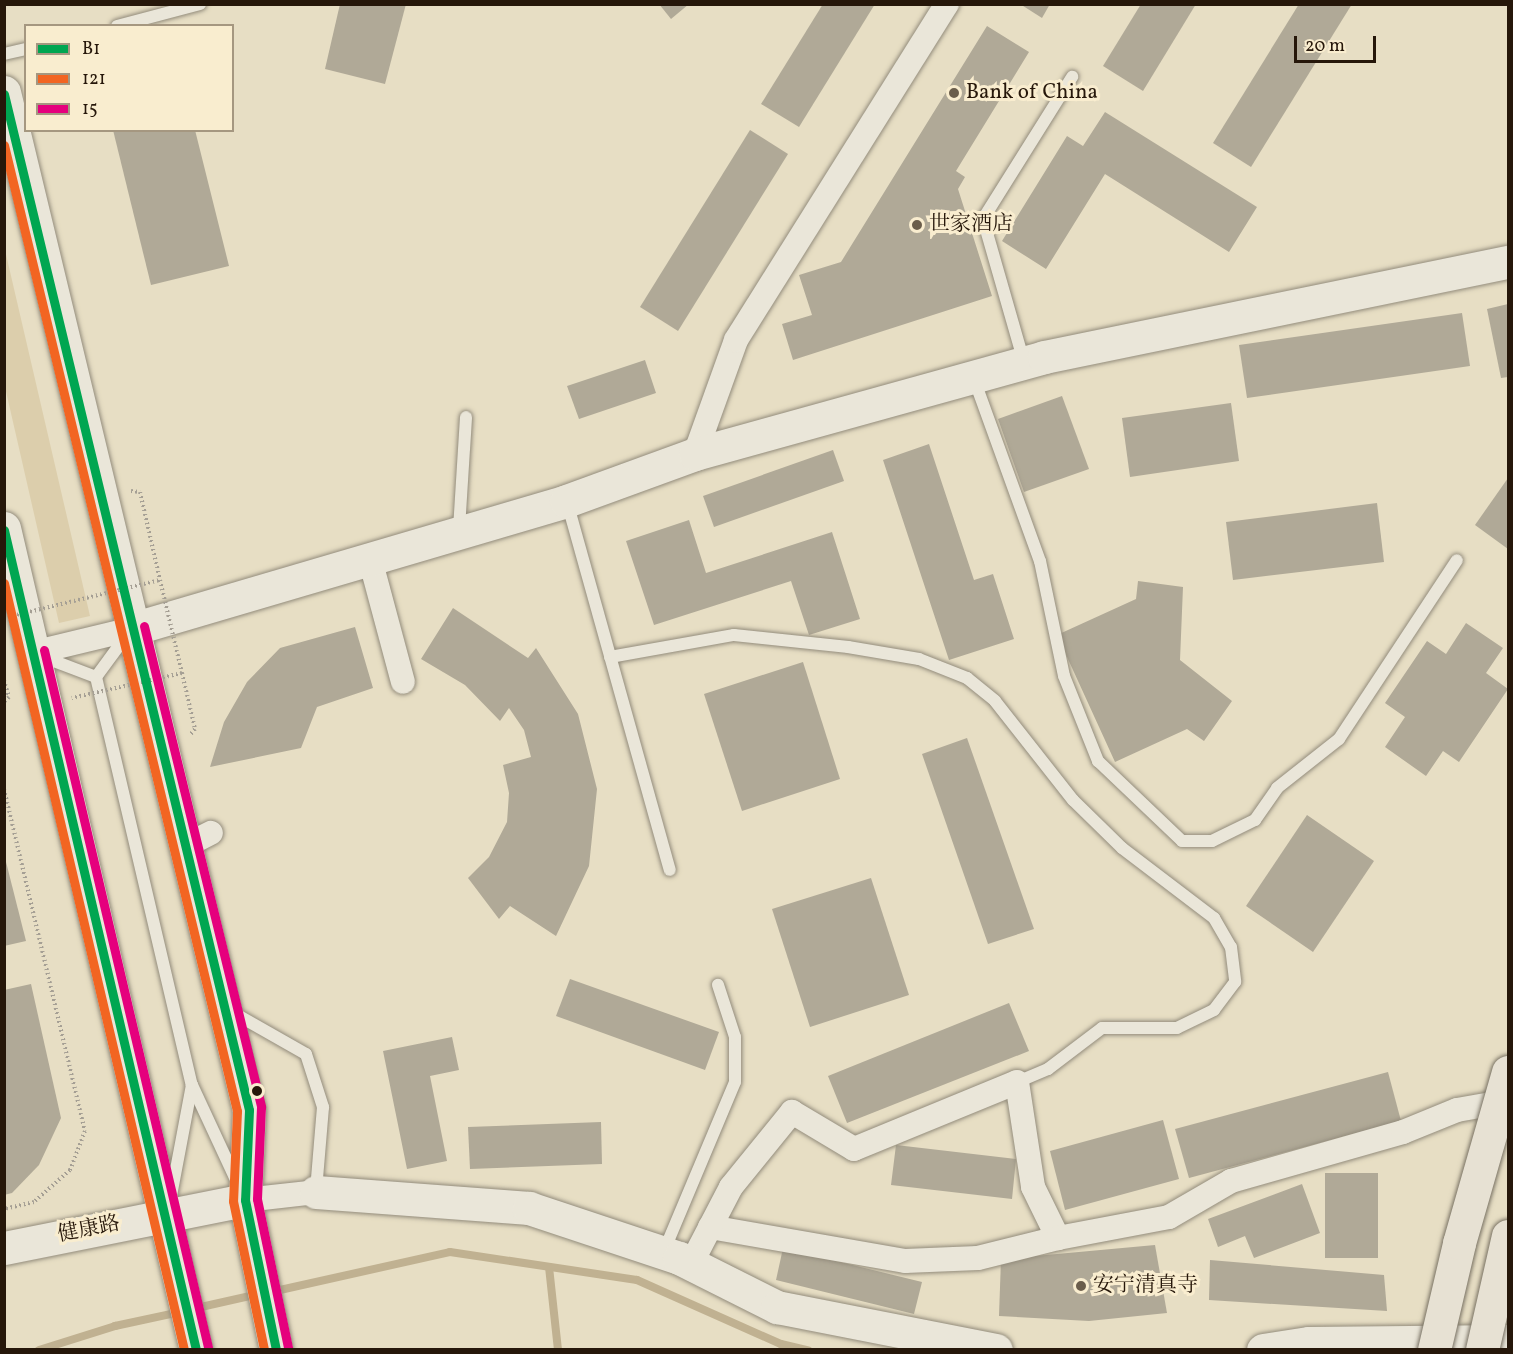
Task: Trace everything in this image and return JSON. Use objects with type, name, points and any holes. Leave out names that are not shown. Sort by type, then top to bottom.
[{"type":"highway","points":[[1434,1350],[1459,1243],[1509,1072]]},
{"type":"highway","points":[[1482,1350],[1509,1236]]},
{"type":"main road","points":[[4,92],[132,629],[198,839],[224,1008],[249,1110],[245,1200],[275,1344]]},
{"type":"main road","points":[[132,629],[566,501],[695,454],[1024,363],[1509,262]]},
{"type":"main road","points":[[4,528],[167,1215],[196,1350]]},
{"type":"main road","points":[[316,1192],[529,1208],[677,1258],[777,1307],[996,1350]]},
{"type":"main road","name":"健康路","points":[[4,1248],[245,1200]]},
{"type":"main road","points":[[1263,1350],[1309,1343],[1509,1341]]},
{"type":"street","points":[[695,454],[736,340],[947,4]]},
{"type":"street","points":[[370,559],[403,682]]},
{"type":"street","points":[[32,653],[132,629]]},
{"type":"street","points":[[677,1258],[710,1227],[731,1187],[792,1112],[854,1149],[1017,1082],[1033,1187],[1058,1238]]},
{"type":"street","points":[[710,1227],[905,1261],[978,1258],[1058,1238],[1169,1217],[1232,1181],[1403,1132],[1457,1110],[1509,1101]]},
{"type":"street","points":[[245,1200],[316,1192]]},
{"type":"lane","points":[[125,24],[200,4]]},
{"type":"lane","points":[[4,54],[24,49]]},
{"type":"lane","points":[[1024,363],[983,219],[1072,77]]},
{"type":"lane","points":[[973,377],[1040,561],[1064,676],[1098,761],[1182,841],[1212,842],[1255,820],[1277,788],[1339,739],[1457,560]]},
{"type":"lane","points":[[459,533],[466,417]]},
{"type":"lane","points":[[566,501],[670,870]]},
{"type":"lane","points":[[96,677],[132,629]]},
{"type":"lane","points":[[610,657],[734,635],[848,647],[919,659],[967,678],[995,701],[1073,800],[1114,840],[1214,918],[1232,947],[1235,982],[1214,1010],[1177,1028],[1102,1028],[1048,1069],[1017,1082]]},
{"type":"lane","points":[[32,653],[96,677]]},
{"type":"lane","points":[[96,677],[192,1085],[245,1200]]},
{"type":"lane","points":[[677,1258],[735,1082],[735,1037],[718,985]]},
{"type":"lane","points":[[224,1008],[306,1054],[323,1107],[316,1192]]},
{"type":"lane","points":[[167,1215],[192,1085]]},
{"type":"path","points":[[140,492],[195,729]]},
{"type":"path","points":[[4,618],[160,580]]},
{"type":"path","points":[[72,698],[182,673]]},
{"type":"path","points":[[4,680],[9,697],[4,702]]},
{"type":"path","points":[[4,789],[85,1131],[70,1170],[34,1202],[4,1209]]},
{"type":"shaded area","points":[[5,250],[90,616],[59,623],[5,387]]},
{"type":"building","points":[[340,4],[406,4],[385,84],[325,69]]},
{"type":"building","points":[[659,4],[689,4],[671,19]]},
{"type":"building","points":[[823,4],[875,4],[799,127],[761,104]]},
{"type":"building","points":[[1020,4],[1050,4],[1042,18]]},
{"type":"building","points":[[1141,4],[1196,4],[1143,91],[1103,66]]},
{"type":"building","points":[[1299,4],[1352,4],[1251,167],[1213,143]]},
{"type":"building","name":"世家酒店","points":[[987,26],[1029,52],[956,171],[965,177],[958,189],[992,296],[793,360],[782,324],[812,315],[799,275],[841,262]]},
{"type":"building","points":[[1105,112],[1257,207],[1229,252],[1105,174],[1046,269],[1002,241],[1067,136],[1083,146]]},
{"type":"building","points":[[750,130],[788,154],[678,331],[640,307]]},
{"type":"building","points":[[113,132],[196,132],[229,266],[151,285]]},
{"type":"building","points":[[1508,304],[1508,377],[1501,378],[1487,309]]},
{"type":"building","points":[[1462,313],[1470,366],[1247,398],[1239,345]]},
{"type":"building","points":[[645,360],[656,393],[579,419],[567,386]]},
{"type":"building","points":[[1062,396],[1089,469],[1024,492],[998,419]]},
{"type":"building","points":[[1231,403],[1239,461],[1130,477],[1122,418]]},
{"type":"building","points":[[929,444],[974,580],[993,574],[1014,639],[949,660],[883,460]]},
{"type":"building","points":[[833,450],[844,481],[714,527],[703,496]]},
{"type":"building","points":[[1508,478],[1508,549],[1475,525]]},
{"type":"building","points":[[1377,503],[1384,562],[1233,580],[1226,522]]},
{"type":"building","points":[[689,520],[706,573],[832,532],[860,619],[809,635],[791,581],[654,625],[626,541]]},
{"type":"building","points":[[1138,581],[1183,587],[1180,660],[1232,701],[1204,741],[1187,729],[1115,762],[1057,635],[1136,599]]},
{"type":"building","points":[[453,608],[528,658],[536,648],[578,714],[597,789],[589,866],[556,936],[510,906],[499,919],[468,878],[489,857],[507,822],[509,793],[503,765],[531,757],[524,730],[509,708],[500,721],[465,685],[421,659]]},
{"type":"building","points":[[1466,623],[1503,648],[1486,673],[1508,689],[1459,762],[1443,751],[1426,776],[1385,747],[1405,717],[1385,703],[1427,641],[1446,654]]},
{"type":"building","points":[[355,627],[373,688],[317,707],[301,748],[210,767],[224,722],[247,682],[280,648]]},
{"type":"building","points":[[803,662],[840,779],[742,811],[704,694]]},
{"type":"building","points":[[967,738],[1034,929],[988,944],[922,754]]},
{"type":"building","points":[[1307,815],[1374,861],[1313,952],[1246,906]]},
{"type":"building","points":[[4,854],[26,941],[4,946]]},
{"type":"building","points":[[871,878],[909,995],[810,1027],[772,909]]},
{"type":"building","points":[[570,979],[719,1032],[705,1070],[556,1016]]},
{"type":"building","points":[[31,984],[61,1118],[39,1165],[12,1193],[4,1195],[4,990]]},
{"type":"building","points":[[1009,1003],[1029,1051],[847,1123],[828,1076]]},
{"type":"building","points":[[452,1037],[459,1070],[430,1076],[447,1161],[407,1169],[383,1051]]},
{"type":"building","points":[[1388,1072],[1401,1121],[1189,1178],[1175,1129]]},
{"type":"building","points":[[1163,1120],[1179,1179],[1065,1210],[1050,1151]]},
{"type":"building","points":[[601,1122],[602,1164],[470,1169],[468,1127]]},
{"type":"building","points":[[896,1145],[1016,1159],[1012,1199],[891,1185]]},
{"type":"building","points":[[1325,1173],[1378,1173],[1378,1258],[1325,1258]]},
{"type":"building","points":[[1302,1184],[1320,1233],[1254,1258],[1245,1236],[1218,1247],[1208,1219]]},
{"type":"building","name":"安宁清真寺","points":[[1155,1245],[1167,1313],[1089,1321],[999,1316],[1001,1259]]},
{"type":"building","points":[[783,1248],[922,1282],[914,1314],[776,1280]]},
{"type":"building","points":[[1210,1260],[1384,1275],[1387,1311],[1209,1300]]},
{"type":"waterway","points":[[271,1292],[450,1252],[637,1280],[781,1344],[808,1350]]},
{"type":"waterway","points":[[549,1267],[558,1350]]},
{"type":"waterway","points":[[192,1309],[259,1294]]},
{"type":"waterway","points":[[39,1350],[115,1326],[180,1312]]},
{"type":"transit line","name":"B1","points":[[4,94],[249,1110],[245,1200],[276,1350]]},
{"type":"transit line","name":"121","points":[[4,145],[237,1111],[233,1201],[264,1350]]},
{"type":"transit line","name":"B1","points":[[4,530],[196,1350]]},
{"type":"transit line","name":"121","points":[[4,583],[184,1350]]},
{"type":"transit line","name":"15","points":[[144,626],[261,1107],[257,1199],[288,1348]]},
{"type":"transit line","name":"15","points":[[44,650],[208,1347]]},
{"type":"place","name":"Bank of China","points":[[954,93]]},
{"type":"place","name":"世家酒店","points":[[917,225]]},
{"type":"place","name":"安宁清真寺","points":[[1081,1286]]}]
